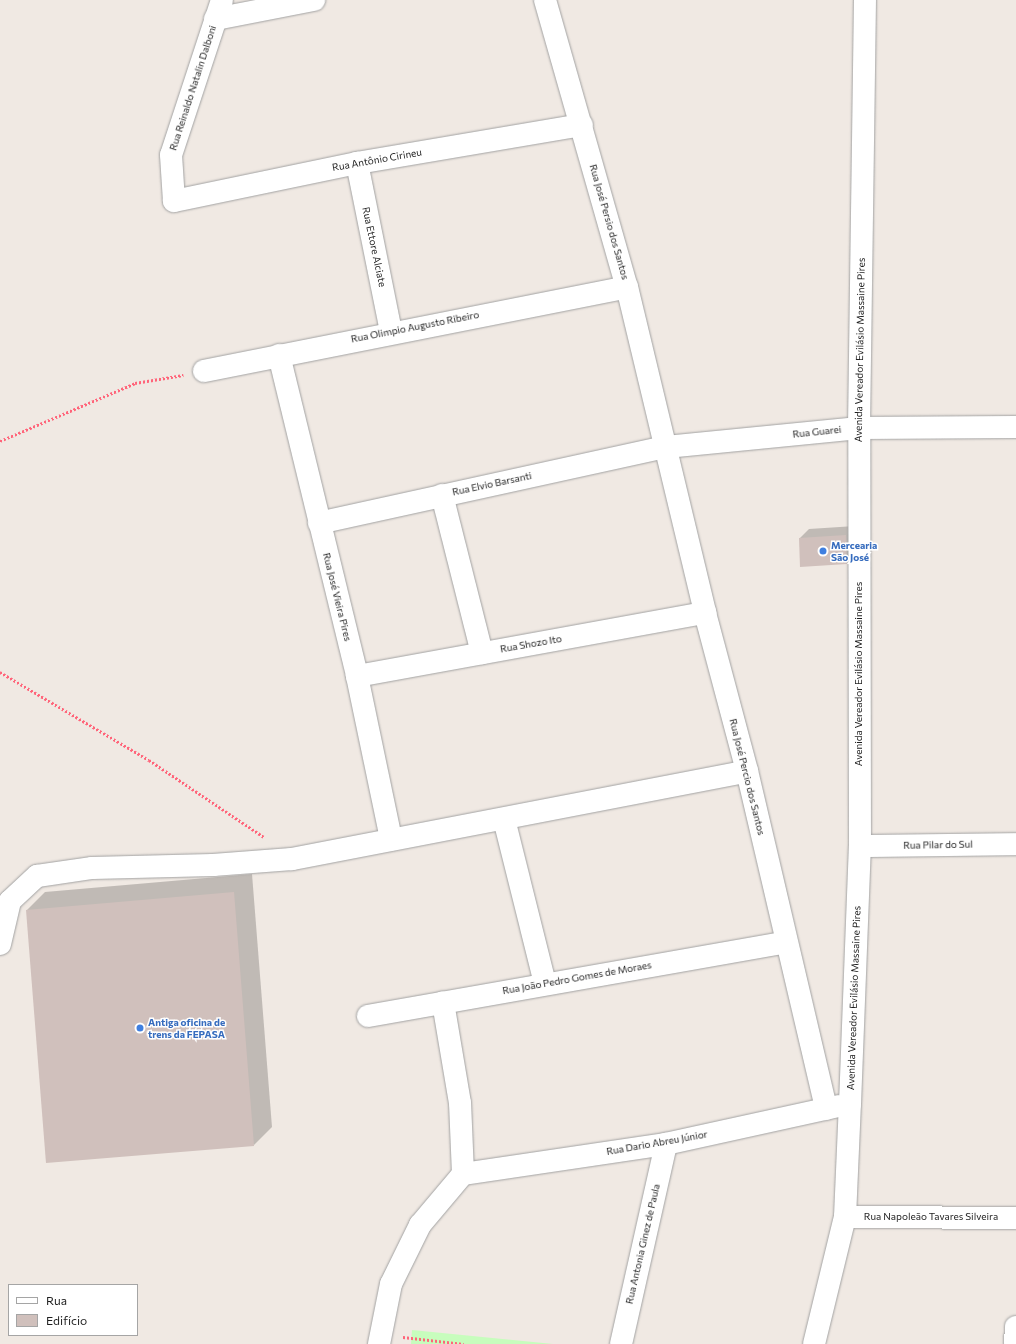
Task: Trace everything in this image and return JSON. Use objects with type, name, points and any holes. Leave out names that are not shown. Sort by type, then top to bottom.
[{"type":"street","points":[[219,9],[314,0]]},
{"type":"street","name":"Rua José Persio dos Santos","points":[[545,0],[582,125],[627,287],[666,447]]},
{"type":"street","name":"Avenida Vereador Evilásio Massaine Pires","points":[[814,1344],[845,1217],[860,846],[859,428],[865,0]]},
{"type":"street","name":"Rua Reinaldo Natalin Dalboni","points":[[174,201],[172,155],[219,9]]},
{"type":"street","name":"Rua Antônio Cirineu","points":[[174,201],[357,163],[582,125]]},
{"type":"street","name":"Rua Ettore Alciate","points":[[357,163],[391,331]]},
{"type":"street","name":"Rua Olimpio Augusto Ribeiro","points":[[204,371],[391,331],[627,287]]},
{"type":"street","name":"Rua José Vieira Pires","points":[[279,355],[357,676],[391,840]]},
{"type":"street","name":"Rua Guarei","points":[[666,447],[859,428],[1016,427]]},
{"type":"street","name":"Rua Elvio Barsanti","points":[[319,523],[666,447]]},
{"type":"street","name":"Rua José Percio dos Santos","points":[[666,447],[704,613],[747,770],[826,1109]]},
{"type":"street","points":[[442,495],[482,653]]},
{"type":"street","name":"Rua Shozo Ito","points":[[357,676],[704,613]]},
{"type":"street","points":[[0,944],[10,901],[37,876],[92,868],[213,865],[292,859],[504,819],[747,770]]},
{"type":"street","points":[[504,819],[545,983]]},
{"type":"street","name":"Rua Pilar do Sul","points":[[860,846],[1016,844]]},
{"type":"street","name":"Rua João Pedro Gomes de Moraes","points":[[368,1016],[545,983],[786,942]]},
{"type":"street","points":[[379,1344],[391,1284],[420,1225],[463,1174],[460,1103],[443,1002]]},
{"type":"street","name":"Rua Dario Abreu Júnior","points":[[463,1174],[666,1144],[850,1104]]},
{"type":"street","name":"Rua Antonia Ginez de Paula","points":[[621,1344],[666,1144]]},
{"type":"street","name":"Rua Napoleão Tavares Silveira","points":[[845,1217],[1016,1218]]},
{"type":"street","points":[[1015,1344],[1016,1327]]},
{"type":"path","points":[[0,441],[135,383],[204,371]]},
{"type":"path","points":[[0,672],[149,760],[247,825],[292,859]]},
{"type":"path","points":[[427,1340],[464,1344]]},
{"type":"green space","points":[[412,1330],[553,1344],[411,1344]]},
{"type":"building","name":"Mercearia São José","points":[[846,535],[847,564],[800,567],[799,538]]},
{"type":"building","name":"Antiga oficina de trens da FEPASA","points":[[234,892],[254,1146],[46,1163],[26,910]]},
{"type":"place","name":"Mercearia São José","points":[[823,551]]},
{"type":"place","name":"Antiga oficina de trens da FEPASA","points":[[140,1028]]}]
